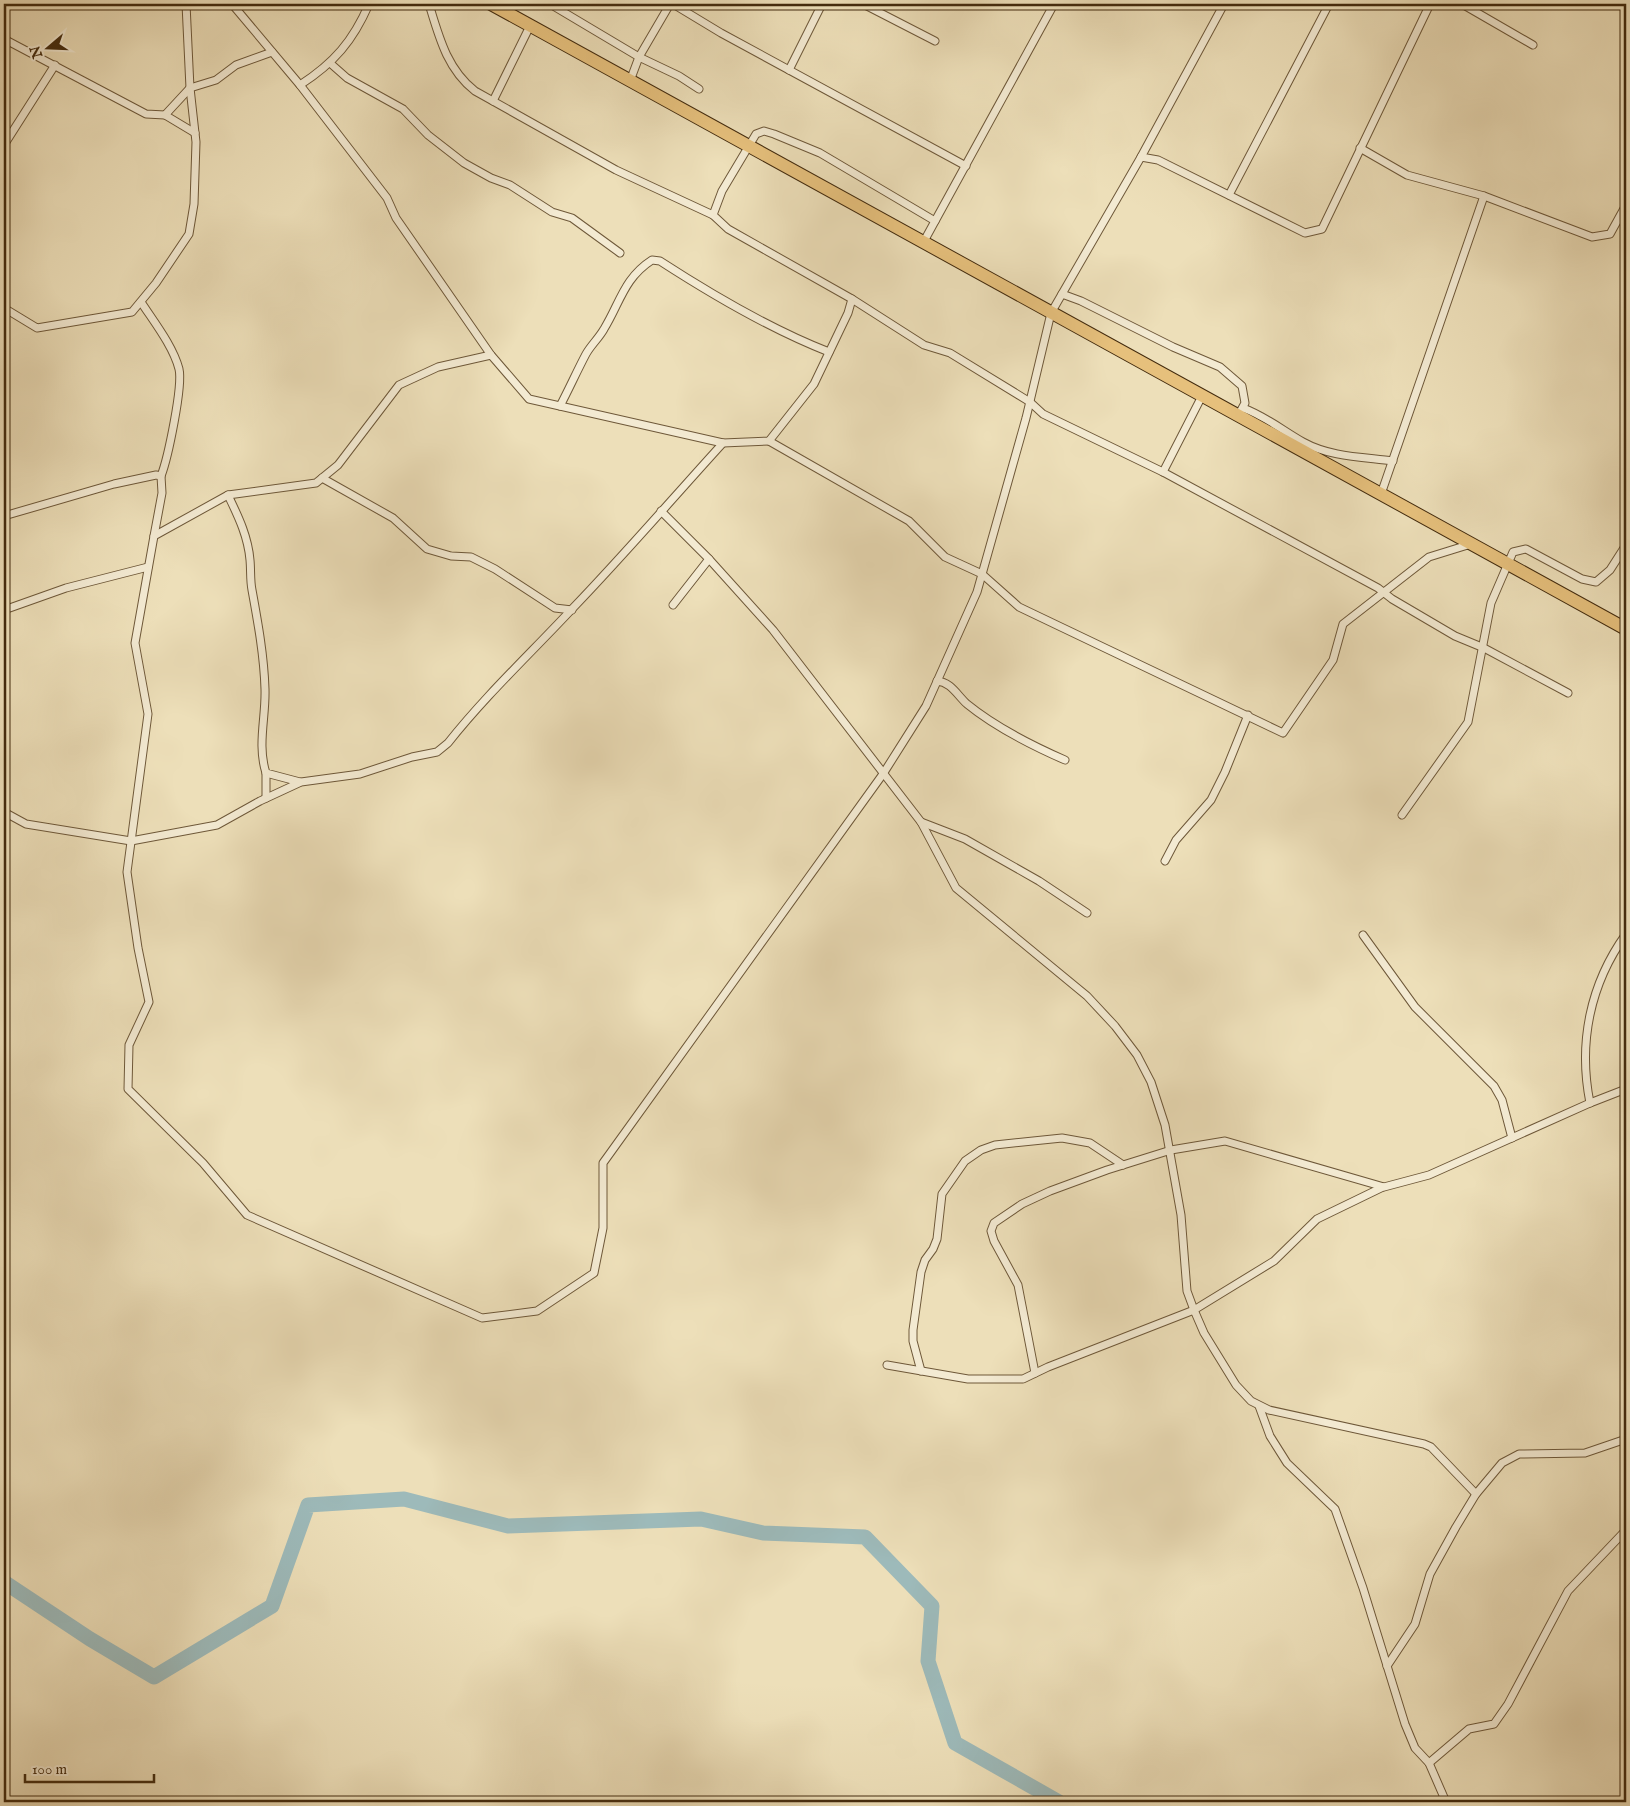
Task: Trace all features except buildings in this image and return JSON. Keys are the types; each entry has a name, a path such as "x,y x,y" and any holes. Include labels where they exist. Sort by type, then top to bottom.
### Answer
{"highway":[{"path":"491,4 509,9 530,26 1202,396 1240,412 1381,494 1626,628"}],"street":[{"path":"4,308 37,328 132,312 156,283 189,234 194,204 195,133 184,4"},
{"path":"232,4 300,85 387,198 396,218 490,354 529,399 723,443 769,441 794,458 909,520 945,557 982,574 1019,607 1284,733 1333,660 1343,624 1429,557 1471,544"},
{"path":"300,85 330,64 359,28 369,4"},
{"path":"429,4 441,43 460,80 474,91 616,170 713,215 728,229 852,299 924,344 950,353 1030,402 1043,414 1163,472 1384,593 1455,636 1484,648 1568,693"},
{"path":"550,4 639,57 679,76 699,89"},
{"path":"630,81 639,57 672,4 966,166"},
{"path":"789,70 822,4"},
{"path":"863,4 935,41"},
{"path":"923,243 1054,4"},
{"path":"141,302 174,357 180,374 168,457 161,476 162,494 135,643 148,714 127,872 138,948 149,1002 129,1045 128,1089 203,1163 247,1215 482,1318 537,1312 594,1273 603,1228 603,1163 884,774 926,706 977,592 1030,402 1051,313 1141,157 1224,4"},
{"path":"1229,195 1329,4"},
{"path":"1141,157 1158,160 1305,233 1322,229 1430,4"},
{"path":"1462,4 1533,45"},
{"path":"493,101 530,26"},
{"path":"4,38 146,114 165,115 195,133"},
{"path":"165,115 190,88 216,80 236,66 272,52"},
{"path":"330,64 347,78 403,109 428,135 464,163 491,178 510,185 552,212 572,218 620,253"},
{"path":"4,145 56,65"},
{"path":"713,215 722,191 750,147 756,134 764,131 820,153 935,221"},
{"path":"1360,148 1408,175 1484,196 1592,236 1610,234 1626,204"},
{"path":"1381,494 1484,196"},
{"path":"560,406 587,353 604,330 624,287 635,274 652,260 660,261 730,305 788,335 830,352"},
{"path":"1062,294 1082,301 1173,347 1220,367 1242,386 1245,403 1240,412 1260,414 1304,442 1336,454 1393,461"},
{"path":"769,441 814,384 848,313 852,299"},
{"path":"154,536 228,495 316,483 338,465 399,385 438,368 490,354"},
{"path":"1163,472 1202,396"},
{"path":"4,812 26,824 131,840 217,825 266,798 301,782 360,774 412,757 437,752 508,673 572,610 723,443"},
{"path":"4,516 114,484 156,475 161,476"},
{"path":"322,478 393,518 414,540 427,549 451,556 471,557 495,569 555,608 572,610"},
{"path":"228,495 243,526 250,559 250,580 264,667 265,706 262,735 266,772 266,798"},
{"path":"661,511 773,630 921,822 956,888 1087,996 1115,1026 1137,1055 1151,1082 1171,1150 1181,1215 1187,1291 1204,1333 1236,1385 1251,1401 1259,1406 1289,1415 1431,1447 1476,1494"},
{"path":"1402,815 1468,722 1484,648 1491,603 1513,552 1526,549 1582,579 1596,582 1610,570 1626,546"},
{"path":"673,605 708,559"},
{"path":"4,610 66,588 148,567"},
{"path":"937,681 949,685 968,704 1028,743 1066,760"},
{"path":"1165,861 1176,840 1211,800 1225,772 1248,715"},
{"path":"266,772 301,782"},
{"path":"921,822 965,839 1039,881 1087,912"},
{"path":"1590,1103 1585,1078 1588,1017 1597,986 1626,934"},
{"path":"1363,935 1415,1007 1494,1086 1502,1100 1512,1138"},
{"path":"887,1365 968,1379 1023,1379 1194,1310 1274,1261 1317,1219 1384,1187 1428,1175 1590,1103 1626,1089"},
{"path":"921,1371 913,1341 913,1330 922,1272 925,1260 937,1239 942,1194 965,1161 981,1150 995,1145 1062,1138 1090,1143 1124,1165"},
{"path":"1035,1373 1018,1285 994,1241 991,1230 994,1223 1022,1204 1050,1191 1171,1150 1225,1141 1384,1187"},
{"path":"1259,1406 1270,1436 1287,1463 1335,1508 1415,1748 1429,1763 1446,1802"},
{"path":"1387,1666 1415,1624 1430,1574 1476,1494 1502,1463 1519,1454 1585,1453 1626,1439"},
{"path":"1429,1763 1469,1729 1494,1724 1508,1704 1568,1590 1626,1530"}],"waterway":[{"path":"4,1582 90,1639 154,1677 272,1606 308,1505 404,1499 508,1526 701,1519 763,1533 865,1537 932,1606 928,1661 955,1743 1059,1802"}]}
